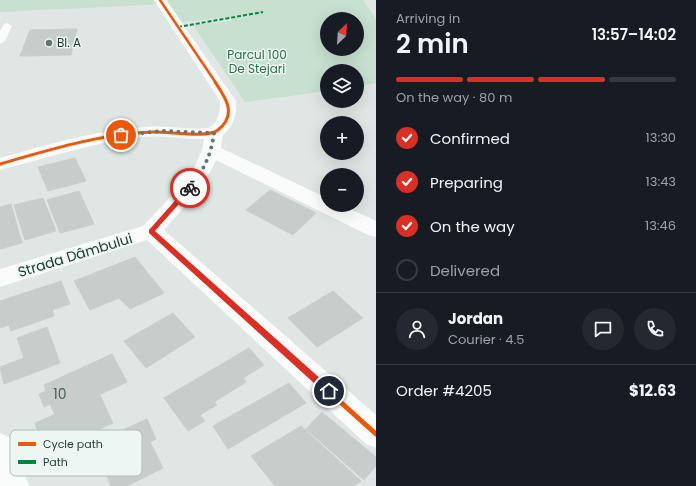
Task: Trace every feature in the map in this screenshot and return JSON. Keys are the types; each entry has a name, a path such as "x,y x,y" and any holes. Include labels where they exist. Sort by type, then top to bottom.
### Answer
{"street":[{"name":"Strada Dâmbului","path":"0,278 151,231 186,193 202,171 212,141 229,114 228,101 160,0"},
{"path":"0,164 39,152 121,135 162,131 212,141 376,230"},
{"path":"151,231 376,434"},
{"path":"0,448 13,486"}],"lane":[{"path":"0,41 7,26"}],"green space":[{"path":"0,0 162,0 165,4 0,12"},
{"name":"Parcul 100 De Stejari","path":"167,0 363,0 376,19 376,83 364,85 364,64 320,64 320,92 245,102 193,25 232,21 230,17 182,22"}],"building":[{"name":"Bl. A","path":"77,29 71,55 20,56 30,30"},
{"path":"75,158 86,181 48,191 38,167"},
{"path":"270,190 316,213 293,235 246,210"},
{"path":"79,191 94,224 60,233 47,200"},
{"path":"43,198 56,231 25,240 14,205"},
{"path":"11,204 22,243 0,249 0,207"},
{"path":"135,257 164,293 130,309 119,298 90,310 74,281"},
{"path":"61,281 70,304 52,310 54,316 11,331 9,325 0,328 0,301"},
{"path":"333,291 363,318 317,347 288,318"},
{"path":"173,313 195,337 146,368 124,341"},
{"path":"47,327 60,363 4,384 0,367 24,358 17,338"},
{"path":"249,348 264,365 243,378 246,382 214,402 217,405 200,415 205,421 188,431 164,398"},
{"path":"112,354 127,382 55,415 50,404 44,407 39,394 46,391 44,385"},
{"path":"289,383 306,403 228,449 213,426"},
{"path":"100,395 113,423 97,430 37,430 35,423"},
{"path":"322,412 376,457 376,466 364,480 306,429"},
{"path":"147,419 156,439 150,442 163,468 127,486 111,486 107,476 142,476 142,430 123,430"},
{"path":"301,426 361,481 354,486 275,486 251,456"}],"marked path":[{"path":"178,27 263,12"}],"cycle path":[{"path":"0,164 60,147 124,134 164,131 211,133 215,132 225,123 228,110 228,101 160,0"},
{"path":"151,231 376,434"}],"way so far":[{"path":"121,135 162,131 214,133 211,150 202,171 190,188"}],"place":[{"name":"Bl. A","path":"49,43"}],"route":[{"path":"190,188 151,231 329,391"}]}
